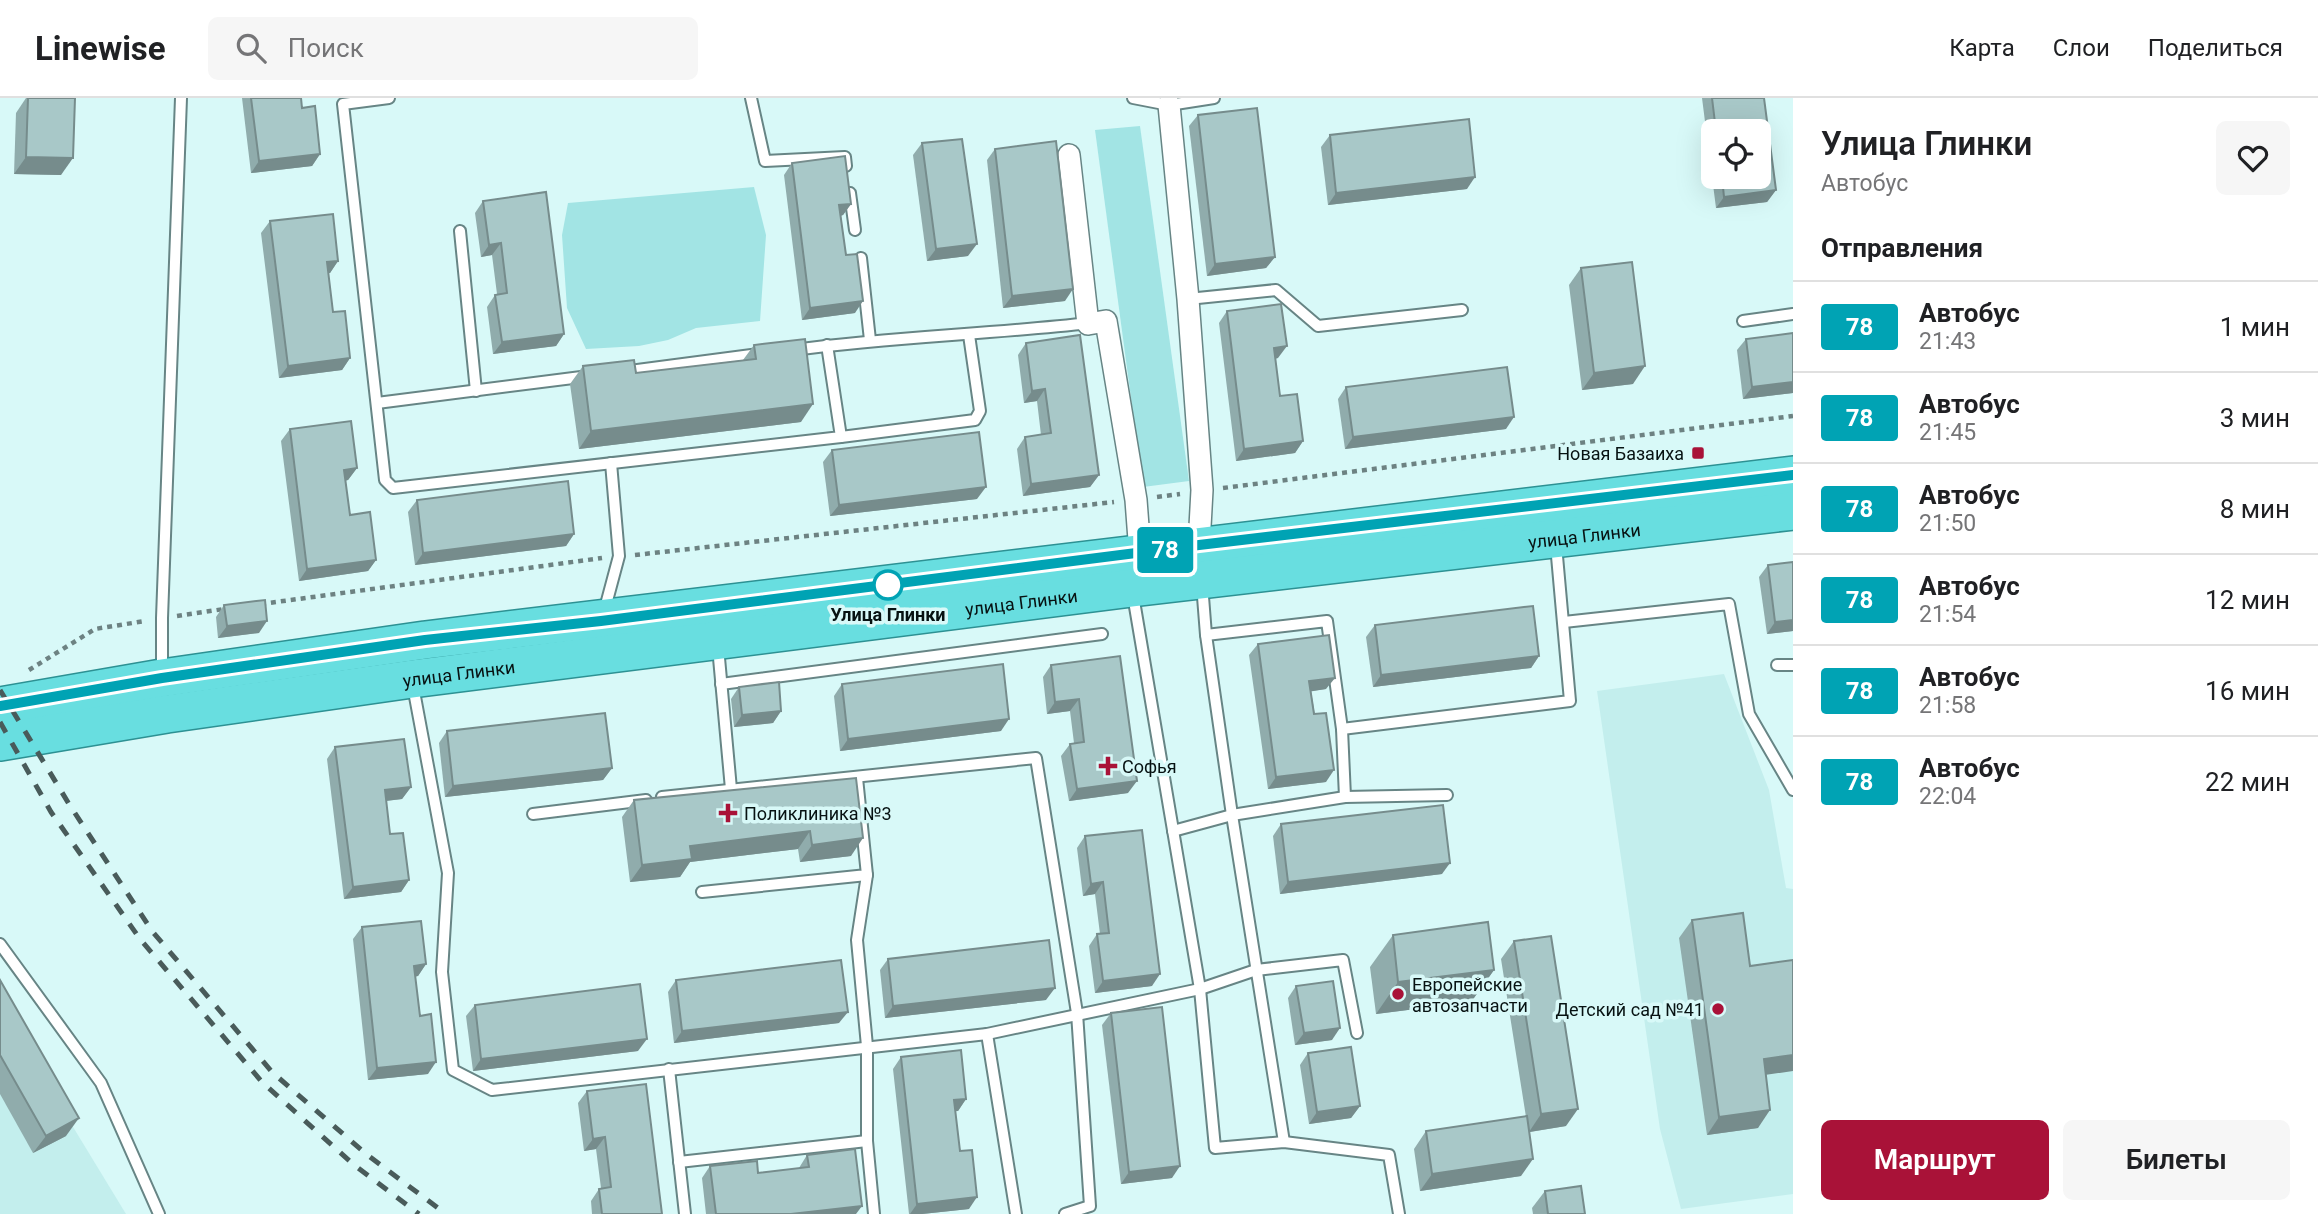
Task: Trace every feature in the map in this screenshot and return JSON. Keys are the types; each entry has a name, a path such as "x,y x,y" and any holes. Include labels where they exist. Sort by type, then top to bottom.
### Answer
{"highway":[{"path":"1788,476 1789,512"},
{"name":"улица Глинки","path":"0,706 162,678 425,640 601,621 715,624 1132,588 1200,563 1788,476"},
{"name":"улица Глинки","path":"0,742 167,714 412,680 715,624 1140,553 1200,563 1555,538 1789,512"},
{"path":"162,678 167,714"}],"street":[{"path":"1169,104 1188,299 1202,490 1200,563"},
{"path":"1069,155 1097,322 1136,500 1140,553"}],"lane":[{"path":"162,678 181,98"},
{"path":"389,98 343,104 384,480 393,488 975,419 980,411 970,335"},
{"path":"751,98 765,161 845,157 855,230"},
{"path":"1133,98 1169,104 1214,98"},
{"path":"460,231 476,391"},
{"path":"861,258 870,340"},
{"path":"1188,299 1276,290 1318,326 1462,310"},
{"path":"1743,321 1793,314"},
{"path":"787,350 870,340 970,335 1097,322"},
{"path":"827,345 841,436"},
{"path":"611,373 773,352"},
{"path":"377,403 598,375"},
{"path":"601,621 619,556 611,463"},
{"path":"1342,729 1570,701 1555,538"},
{"path":"1200,563 1206,635 1232,815 1284,1142"},
{"path":"1132,588 1200,989 1215,1148 1284,1142 1389,1155 1399,1214"},
{"path":"1564,622 1729,604 1749,714 1793,790"},
{"path":"1206,635 1327,621 1342,729 1345,797"},
{"path":"715,624 731,789"},
{"path":"721,684 1102,634"},
{"path":"1777,665 1793,665"},
{"path":"412,680 448,873 442,972 453,1070 492,1090 987,1034 1200,989 1256,971 1343,960 1357,1032"},
{"path":"533,814 731,789 1036,758 1077,1013 1090,1206 1065,1214"},
{"path":"857,778 867,875 858,940 867,1046 867,1141 874,1214"},
{"path":"1172,831 1232,815 1345,797 1447,795"},
{"path":"702,892 867,875"},
{"path":"0,944 101,1083 159,1214"},
{"path":"987,1034 1016,1214"},
{"path":"668,1069 685,1214"},
{"path":"679,1162 867,1141"}],"path":[{"path":"259,605 619,556 1136,500 1793,416"},
{"path":"21,674 95,629 231,608"}],"shaded area":[{"path":"1140,126 1189,481 1143,487 1095,130"},
{"path":"754,187 766,235 760,321 696,328 668,340 639,346 586,349 567,308 562,235 568,203"},
{"name":"Детский сад №41","path":"1724,674 1769,790 1786,888 1793,889 1793,1194 1681,1209 1660,1129 1597,691"},
{"path":"0,1007 126,1214 0,1214"}],"building":[{"path":"28,98 75,98 73,158 26,157"},
{"path":"251,98 301,98 302,108 315,106 320,154 259,161"},
{"path":"1712,98 1764,98 1767,119 1715,119"},
{"path":"1257,108 1275,257 1215,264 1198,115"},
{"path":"1469,119 1475,177 1336,193 1330,135"},
{"path":"962,139 977,244 936,249 922,143"},
{"path":"1056,141 1073,289 1012,296 995,149"},
{"path":"1771,152 1776,190 1724,197 1723,189 1771,189"},
{"path":"845,156 851,204 839,205 846,255 857,254 863,301 810,308 792,163"},
{"path":"546,192 564,334 502,342 495,295 507,293 501,243 489,245 483,201"},
{"path":"333,214 338,261 327,262 333,312 345,311 350,358 288,366 270,221"},
{"path":"1632,262 1645,366 1594,373 1581,268"},
{"path":"1281,304 1287,346 1274,348 1280,396 1297,394 1303,441 1244,449 1227,311"},
{"path":"1793,333 1793,382 1752,387 1746,339"},
{"path":"1080,335 1099,475 1031,484 1025,437 1051,433 1045,389 1032,391 1026,343"},
{"path":"805,339 813,404 591,431 583,366 634,360 636,373 756,359 754,345"},
{"path":"1507,367 1514,417 1353,437 1346,387"},
{"path":"351,421 357,468 344,470 350,515 370,512 376,560 307,569 290,429"},
{"path":"979,432 986,487 839,505 832,450"},
{"path":"568,481 574,534 423,553 417,500"},
{"path":"1793,562 1793,620 1775,622 1768,565"},
{"path":"265,600 267,621 227,626 224,605"},
{"path":"1533,606 1539,656 1381,675 1375,625"},
{"path":"1329,635 1335,678 1309,681 1314,714 1326,713 1334,770 1276,777 1258,644"},
{"path":"1120,656 1137,781 1077,789 1070,744 1084,742 1079,699 1055,702 1051,665"},
{"path":"1003,664 1009,719 848,739 842,684"},
{"path":"779,682 781,711 742,715 739,687"},
{"path":"605,713 612,768 453,786 447,731"},
{"path":"404,739 411,787 385,790 390,834 403,833 409,880 353,887 335,747"},
{"path":"856,778 863,838 812,845 810,831 690,846 692,859 642,865 634,800"},
{"path":"1443,805 1450,863 1288,882 1281,824"},
{"path":"1142,830 1160,974 1103,981 1097,934 1109,933 1103,882 1091,884 1085,836"},
{"path":"1743,913 1750,966 1793,960 1793,1055 1764,1059 1770,1110 1719,1117 1692,920"},
{"path":"421,921 426,964 414,966 420,1016 431,1014 436,1062 377,1068 362,927"},
{"path":"1488,922 1494,970 1398,982 1393,935"},
{"path":"1551,936 1578,1109 1541,1114 1514,941"},
{"path":"1049,940 1055,988 893,1006 888,959"},
{"path":"841,960 848,1012 682,1031 676,980"},
{"path":"0,980 79,1118 46,1136 0,1055"},
{"path":"1333,981 1340,1028 1304,1033 1296,986"},
{"path":"640,984 647,1039 481,1059 475,1005"},
{"path":"1162,1007 1180,1166 1129,1172 1111,1013"},
{"path":"1351,1047 1360,1106 1317,1112 1308,1053"},
{"path":"961,1050 966,1099 954,1100 960,1151 972,1150 977,1197 917,1204 901,1057"},
{"path":"646,1084 662,1214 602,1214 599,1189 611,1187 605,1137 593,1139 587,1091"},
{"path":"1527,1116 1533,1159 1432,1174 1426,1131"},
{"path":"855,1149 862,1206 791,1214 716,1214 710,1166 757,1161 758,1173 809,1167 807,1155"},
{"path":"1581,1186 1585,1214 1548,1214 1545,1191"}],"railway":[{"path":"0,690 69,804 152,931 272,1072 366,1154 446,1214"},
{"path":"0,722 51,812 140,939 262,1082 354,1165 419,1214"}],"bus line":[{"name":"78","path":"0,706 162,678 425,640 601,621 1199,545 1793,475"}],"place":[{"name":"Новая Базаиха","path":"1698,453"},
{"name":"Улица Глинки","path":"888,585"},
{"name":"Софья","path":"1108,766"},
{"name":"Поликлиника №3","path":"728,813"},
{"name":"Европейские автозапчасти","path":"1398,994"},
{"name":"Детский сад №41","path":"1718,1009"}]}
